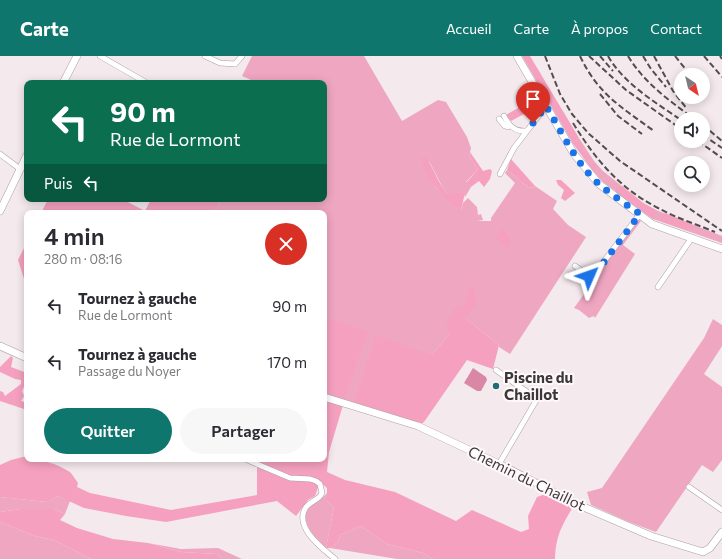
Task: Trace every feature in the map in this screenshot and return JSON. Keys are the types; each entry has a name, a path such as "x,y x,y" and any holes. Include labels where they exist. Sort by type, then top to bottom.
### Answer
{"street":[{"path":"64,80 76,56"},
{"path":"100,56 142,80"},
{"path":"205,56 220,63 235,64 242,56"},
{"path":"518,56 574,154 599,184 652,224 722,249"},
{"path":"500,174 514,148 546,106"},
{"path":"501,118 513,129 518,131 526,131"},
{"path":"0,154 20,169"},
{"path":"0,211 24,161"},
{"path":"575,266 589,276 595,274 640,214"},
{"path":"658,287 691,239"},
{"path":"0,346 24,357"},
{"path":"496,370 537,399 499,464"},
{"name":"Chemin du Chaillot","path":"327,398 418,426 499,464 579,505 651,536 703,552 710,548 722,532"},
{"path":"252,462 290,478 310,479 320,484 322,493 321,496 306,508 303,513 304,525 312,538 336,559"},
{"path":"689,486 722,510"}],"shaded area":[{"path":"252,56 364,56 402,121 438,100 446,102 467,137 471,148 469,156 478,169 466,182 471,187 465,197 464,193 447,193 429,161 435,187 461,210 463,203 468,198 477,207 478,215 481,214 483,220 477,221 491,221 491,218 515,183 505,173 507,170 528,187 533,188 535,186 557,201 553,209 568,225 586,237 510,354 499,347 499,345 465,318 463,307 449,334 432,355 353,406 343,403 327,317 327,210 215,210 220,202 327,202 327,80 251,80 242,76"},
{"path":"522,56 530,56 579,138 573,142 582,144 581,151 589,156 587,161 590,164 594,163 596,167 594,171 572,142"},
{"path":"537,97 539,101 537,107 511,121 506,115"},
{"path":"579,138 594,161 603,171 643,203 656,210 722,236 722,243 653,219 602,181 572,142"},
{"path":"470,152 483,171 490,169 492,171 490,179 484,187 479,181 471,187 466,183 478,169 469,156"},
{"path":"425,157 447,193 465,193 461,210 448,200 431,181 423,166 421,158"},
{"path":"511,159 535,186 533,188 528,187 507,170"},
{"path":"556,180 561,180 575,193 565,201 561,198 564,190 558,185"},
{"path":"622,186 643,203 656,210 653,219 616,192 616,187"},
{"path":"46,202 128,202 143,210 42,210"},
{"path":"150,202 220,202 215,210 146,210"},
{"path":"665,213 692,224 693,227 687,230 660,221"},
{"path":"638,219 641,221 623,245 635,254 595,318 594,316 589,318 574,308"},
{"path":"502,229 510,238 510,243 507,249 495,238"},
{"path":"24,248 24,279 18,260"},
{"path":"470,285 475,291 477,303 465,318 499,345 493,369 467,360 424,422 418,426 353,406 376,335 432,355 449,334 447,322 456,306 464,307"},
{"path":"327,317 368,332 343,403 327,398"},
{"path":"713,319 722,325 722,346 704,374 722,387 722,460 713,472 702,465 656,532 591,505 587,492 602,488 704,338"},
{"path":"11,356 13,358 11,367 24,372 24,387 22,391 24,396 21,401 24,402 24,409 0,401 0,391 3,392 5,396 21,384 21,380 15,379 0,372 0,367"},
{"path":"473,368 486,377 487,380 481,391 477,391 464,383"},
{"path":"327,400 343,405 329,452 327,472 345,480 395,492 456,521 472,510 521,532 529,529 528,516 537,497 549,493 574,505 560,530 555,559 433,559 423,553 387,544 361,526 340,535 338,542 330,548 326,548 334,507 327,501 327,488 320,482 315,496 308,500 296,516 277,501 166,522 84,508 58,496 47,502 0,497 0,465 24,457 24,462 49,462 70,472 78,483 77,487 90,493 171,510 257,495 257,467 249,462 327,462"},
{"path":"327,493 327,501 334,507 326,548 309,528 306,522 306,516 307,510"},
{"path":"58,496 70,501 65,514 54,509 20,509 0,512 0,497 47,502"},
{"path":"20,509 54,509 65,514 60,520 77,528 113,539 148,543 181,552 217,554 222,559 91,559 54,540 35,536 0,522 0,512"},
{"path":"0,522 35,536 54,540 91,559 0,559"},
{"path":"361,526 387,544 423,553 433,559 397,559 330,548 338,542 340,535"},
{"path":"148,543 181,549 218,548 242,559 222,559 217,554 181,552"}],"railway":[{"path":"545,56 560,94 572,114 588,133 620,161 722,231"},
{"path":"580,56 587,69 611,99 654,131"},
{"path":"589,56 626,90 674,124"},
{"path":"600,56 613,71"},
{"path":"608,56 622,75 631,84 674,115"},
{"path":"628,56 650,83 685,112"},
{"path":"643,56 651,69 666,87"},
{"path":"654,56 673,91 687,109"},
{"path":"675,56 685,68"},
{"path":"704,56 722,77"},
{"path":"600,94 618,116 642,134"},
{"path":"573,123 590,149 609,172 631,191 665,212 715,232"},
{"path":"710,131 722,141"},
{"path":"710,140 722,148"},
{"path":"708,148 722,158"}],"place":[{"name":"Piscine du Chaillot","path":"496,386"}],"route":[{"path":"533,123 546,106 574,154 586,170 599,184 640,214 595,274 589,276"}]}
